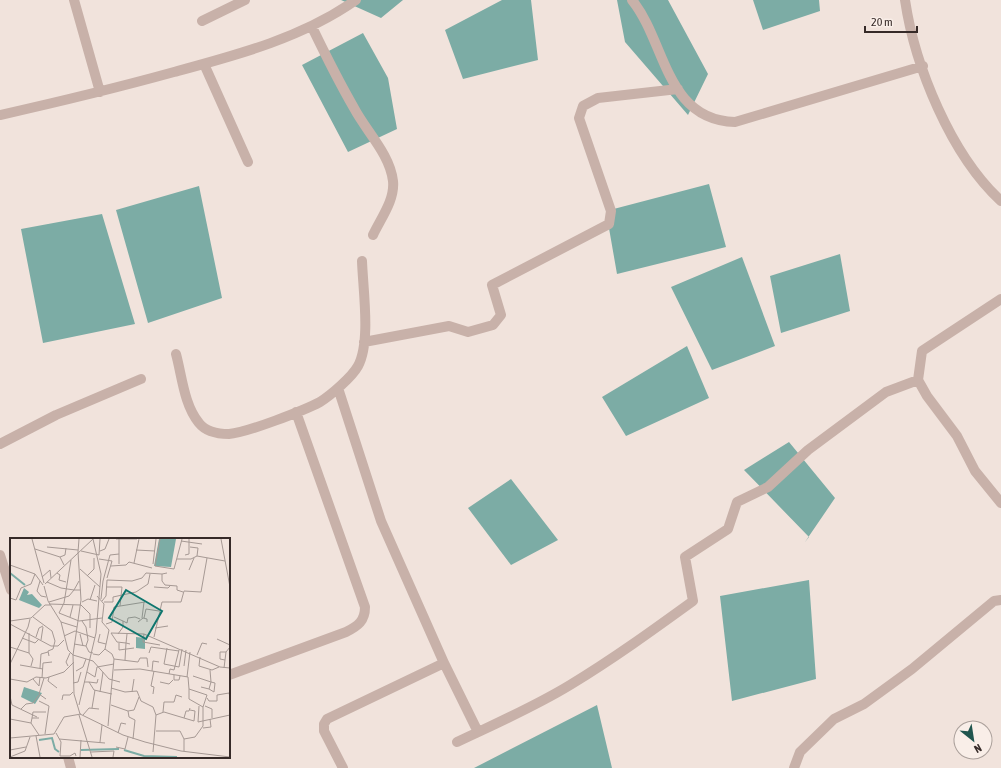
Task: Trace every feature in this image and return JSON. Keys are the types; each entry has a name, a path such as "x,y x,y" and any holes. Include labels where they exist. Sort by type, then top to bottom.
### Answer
{"street":[{"path":"74,0 100,92"},
{"path":"202,20 245,0"},
{"path":"0,115 100,92 204,64 284,38 312,27 356,0"},
{"path":"632,0 640,10 683,98 697,111 714,119 735,122 923,66"},
{"path":"905,0 923,66 934,99 950,133 973,170 986,187 1001,201"},
{"path":"312,27 354,110 390,168 393,181 392,196 373,235"},
{"path":"204,64 248,162"},
{"path":"364,342 449,326 468,332 493,325 501,315 492,285 609,224 611,211 579,118 583,106 598,98 678,90"},
{"path":"176,354 188,405 199,424 213,433 230,434 256,427 320,402 338,388 357,367 364,348 362,261"},
{"path":"1001,299 922,351 918,380 927,396 957,436 975,471 1001,503"},
{"path":"0,444 56,415 141,379"},
{"path":"457,742 570,685 642,639 693,601 685,557 728,529 737,502 768,487 808,450 886,392 918,380"},
{"path":"338,388 381,521 444,663 478,732"},
{"path":"230,675 346,632 361,622 365,616 365,607 296,412"},
{"path":"0,556 10,587"},
{"path":"794,768 800,752 834,719 864,704 912,669 994,601 1001,600"},
{"path":"343,768 324,731 324,724 327,719 444,663"},
{"path":"68,758 71,768"}],"water":[{"path":"341,0 403,0 381,18"},
{"path":"502,0 531,0 538,60 463,79 445,30"},
{"path":"617,0 668,0 708,74 688,115 625,42"},
{"path":"753,0 819,0 820,11 763,30"},
{"path":"363,33 388,78 397,129 348,152 302,65"},
{"path":"709,184 726,247 617,274 606,211"},
{"path":"199,186 222,298 148,323 116,210"},
{"path":"102,214 135,324 43,343 21,229"},
{"path":"840,254 850,311 781,333 770,276"},
{"path":"742,257 775,346 712,370 671,287"},
{"path":"687,346 709,398 626,436 602,397"},
{"path":"789,442 835,498 809,537 744,470"},
{"path":"511,479 558,540 511,565 468,508"},
{"path":"809,580 816,679 732,701 720,596"},
{"path":"597,705 612,768 474,768"}]}
